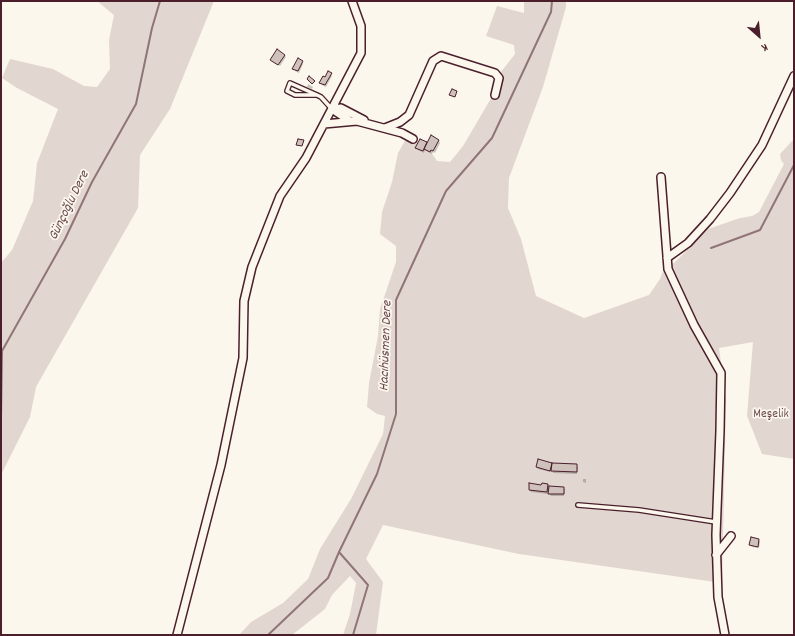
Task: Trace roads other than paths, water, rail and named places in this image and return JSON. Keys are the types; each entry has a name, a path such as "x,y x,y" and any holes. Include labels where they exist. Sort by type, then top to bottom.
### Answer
{"street":[{"path":"177,635 221,465 244,358 244,301 252,267 280,196 306,158 361,53 361,26 352,1"},
{"path":"385,128 400,122 409,115 433,61 441,56 495,73 499,78 496,95"},
{"path":"667,258 688,243 710,219 730,193 762,145 794,76"},
{"path":"332,109 341,108 371,124"},
{"path":"332,109 350,121"},
{"path":"324,124 357,121 402,133 413,139"},
{"path":"661,177 668,269 694,325 721,373 716,555 718,597 725,635"},
{"path":"716,555 731,536"}],"lane":[{"path":"317,95 295,95 287,90 290,83 317,95 321,97 332,109"},
{"path":"578,505 639,510 716,522"}],"waterway":[{"name":"Günçoğlu Dere","path":"1,418 2,351 65,239 92,182 136,104 152,28 160,1"},
{"name":"Hacıhüsmen Dere","path":"353,635 368,585 339,552 377,474 396,414 396,300 446,191 492,138 551,12 552,1"},
{"path":"711,248 760,230 794,165"},
{"path":"268,635 328,578 339,552"}],"park label":[{"name":"Meşelik","path":"771,415"}]}
